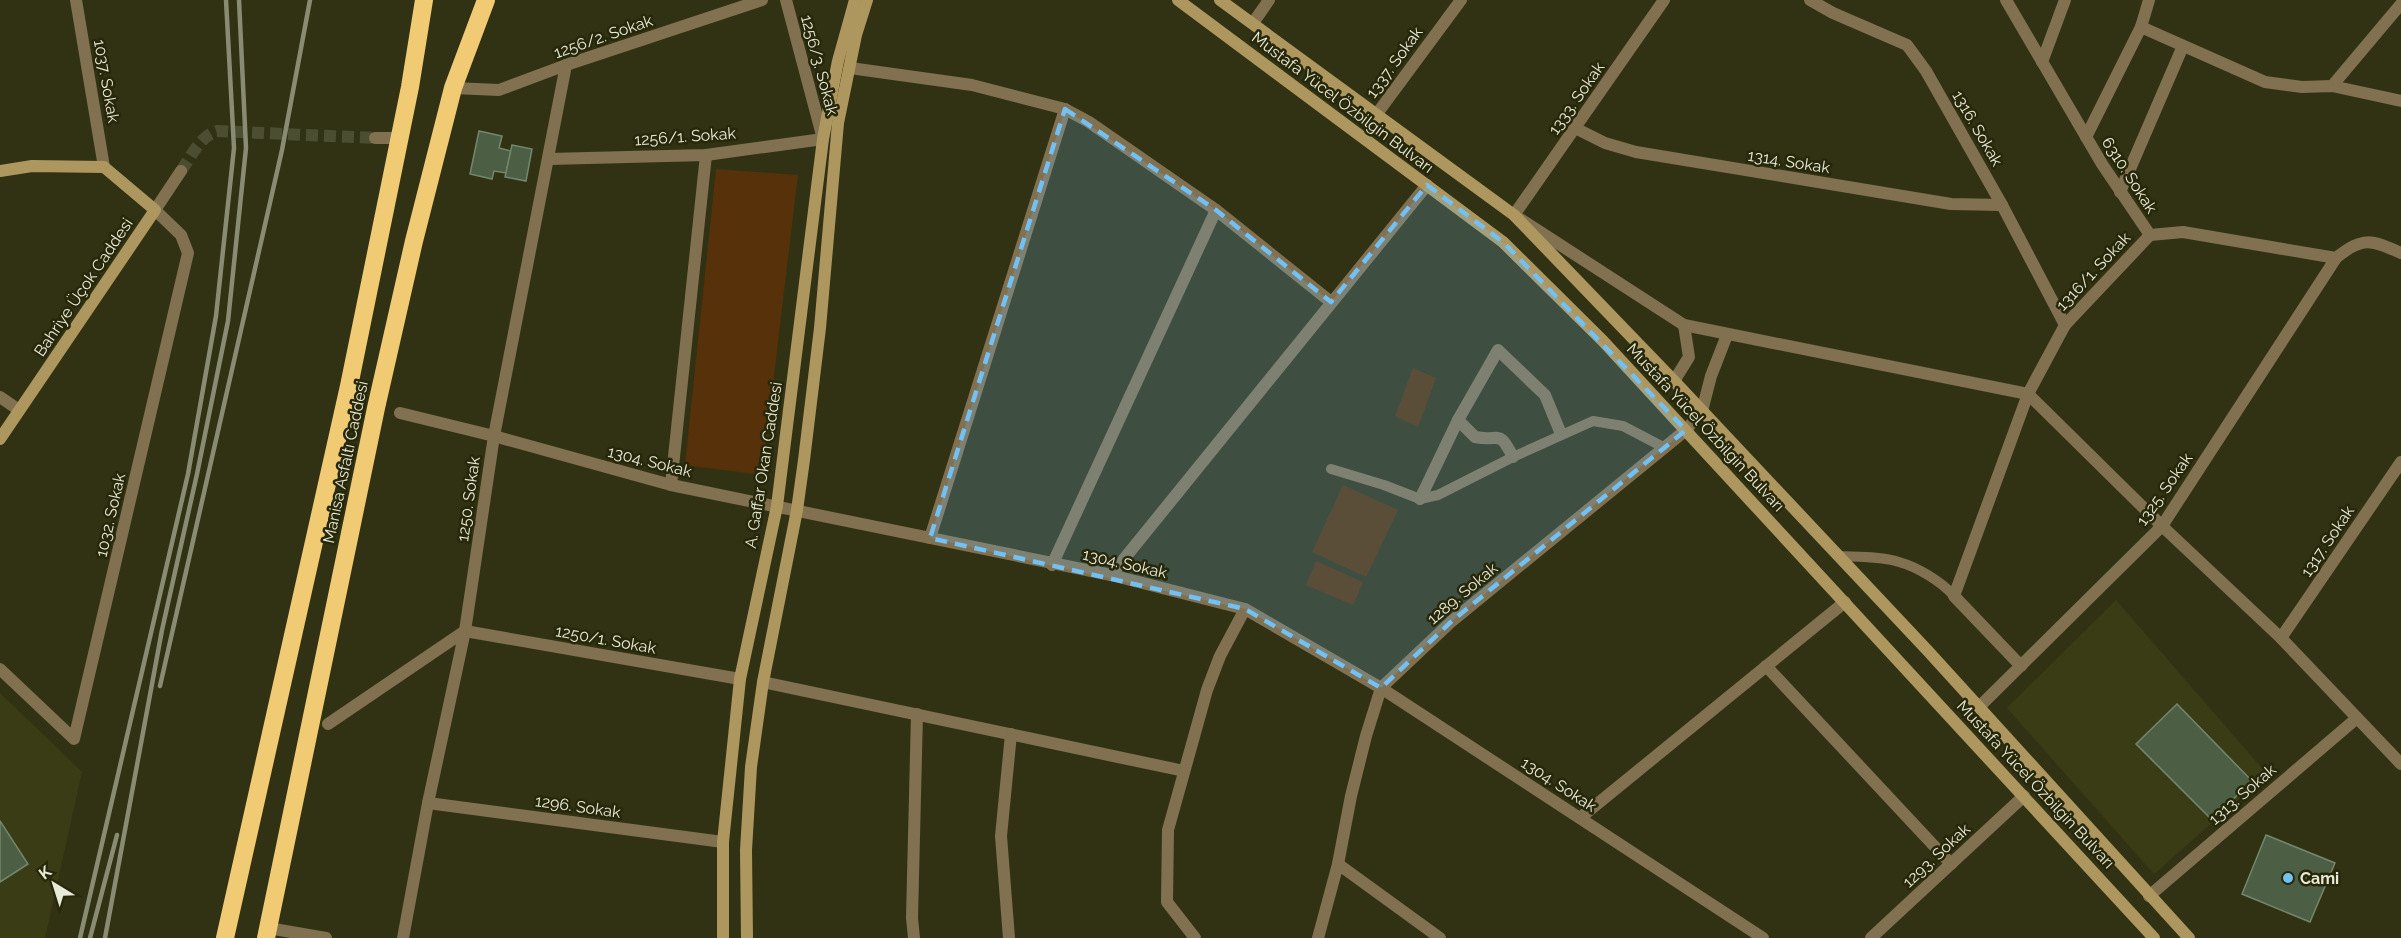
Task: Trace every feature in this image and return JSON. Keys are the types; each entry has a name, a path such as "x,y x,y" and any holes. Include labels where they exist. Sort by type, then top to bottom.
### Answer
{"highway":[{"name":"Manisa Asfaltı Caddesi","path":"225,938 349,386 400,138 424,0"},
{"name":"Manisa Asfaltı Caddesi","path":"267,933 376,408 453,88 486,0"}],"street":[{"name":"1037. Sokak","path":"76,0 104,167"},
{"name":"1256/2. Sokak","path":"453,88 499,90 566,65 762,0"},
{"name":"1256/3. Sokak","path":"786,0 823,139"},
{"name":"A. Gaffar Okan Caddesi","path":"723,938 723,842 740,679 777,506 823,139 838,61 855,0"},
{"path":"747,938 746,850 751,766 763,682 797,510 820,328 838,123 856,35 867,0"},
{"name":"Mustafa Yücel Özbilgin Bulvarı","path":"1178,0 1503,242 1603,341 2154,938"},
{"name":"Mustafa Yücel Özbilgin Bulvarı","path":"1220,0 1514,215 1674,381 1979,707 2189,938"},
{"path":"1253,24 1269,0"},
{"name":"1337. Sokak","path":"1376,115 1461,0"},
{"name":"1333. Sokak","path":"1514,215 1664,0"},
{"name":"1316. Sokak","path":"1810,0 1833,13 1907,45 1926,71 2002,205 2065,325"},
{"name":"6310. Sokak","path":"2006,0 2086,137 2150,235 2183,232 2336,258"},
{"path":"2042,62 2065,0"},
{"path":"2086,137 2141,27 2149,0"},
{"path":"2332,86 2401,4"},
{"path":"2141,27 2265,82 2302,87 2332,86 2401,101"},
{"path":"2120,192 2183,46"},
{"name":"1250. Sokak","path":"403,938 428,803 465,631 494,436 566,65"},
{"path":"850,68 972,84 1065,109 1089,122 1216,210 1331,302"},
{"path":"930,538 1065,109"},
{"name":"1314. Sokak","path":"1575,128 1605,143 1636,152 1951,204 2002,205"},
{"path":"375,138 400,138"},
{"name":"1256/1. Sokak","path":"549,159 706,155 823,139"},
{"path":"671,485 706,155"},
{"path":"0,171 32,166 104,167"},
{"name":"Bahriye Üçok Caddesi","path":"0,439 155,210 104,167"},
{"path":"155,210 181,171"},
{"path":"1111,575 1426,185"},
{"name":"1032. Sokak","path":"0,669 74,739 188,252 181,235 155,210"},
{"path":"1052,565 1216,210"},
{"path":"1514,215 1684,325 2028,394 2162,526 2281,638 2357,718 2399,758"},
{"name":"1316/1. Sokak","path":"2028,394 2065,325 2150,235"},
{"path":"2336,258 2351,246 2375,241 2401,253"},
{"name":"1325. Sokak","path":"1979,707 2162,526 2336,258"},
{"path":"1674,381 1689,357 1684,325"},
{"name":"1289. Sokak","path":"1381,688 1452,621 1686,430 1702,411 1711,376 1727,335"},
{"path":"1420,499 1458,420 1498,350 1545,395 1561,434"},
{"path":"2020,666 1954,596 2028,394"},
{"path":"0,398 19,410"},
{"name":"1304. Sokak","path":"400,413 494,436 671,485 1052,565 1111,575 1245,609 1381,688 1762,938"},
{"path":"1458,420 1475,437 1502,438 1513,457"},
{"name":"1317. Sokak","path":"2281,638 2401,462"},
{"path":"1580,818 1845,602"},
{"path":"1195,938 1167,902 1168,830 1220,656 1245,609"},
{"path":"328,724 465,631"},
{"name":"1250/1. Sokak","path":"465,631 740,679"},
{"path":"1766,666 1951,864"},
{"path":"763,682 1184,771"},
{"path":"1318,938 1338,864 1351,796 1381,688"},
{"path":"914,938 912,918 917,714"},
{"name":"1313. Sokak","path":"2150,896 2357,718"},
{"path":"1009,938 1001,836 1011,734"},
{"name":"1293. Sokak","path":"1871,938 2024,796"},
{"name":"1296. Sokak","path":"428,803 723,842"},
{"path":"1338,864 1440,938"},
{"path":"267,933 326,938"}],"lane":[{"path":"1331,469 1420,499 1438,495 1561,434 1593,421 1623,426 1665,448"},
{"path":"1838,556 1898,561 1933,578 1954,596"}],"highlighted area":[{"path":"1065,109 1216,210 1331,302 1427,185 1503,242 1686,430 1452,621 1381,688 1245,609 930,538"}],"shaded area":[{"path":"716,169 798,175 762,475 685,465"},
{"path":"1413,368 1436,378 1418,427 1395,416"},
{"path":"1343,485 1398,510 1366,577 1312,552"},
{"path":"1316,561 1363,582 1353,605 1306,585"},
{"path":"2116,600 2267,774 2154,874 2007,708"},
{"path":"0,693 82,772 45,938 0,938"}],"building":[{"path":"479,131 502,136 499,148 511,151 506,173 494,171 492,179 470,174"},
{"path":"512,145 532,149 526,181 505,177"},
{"path":"2177,704 2252,781 2212,820 2136,744"},
{"path":"0,821 28,864 0,882"},
{"name":"Cami","path":"2266,835 2335,863 2310,922 2242,894"}],"tunnel":[{"path":"181,171 201,142 217,131 375,138"}],"railway":[{"path":"80,938 188,474 216,316 234,148 226,0"},
{"path":"105,938 162,630 228,321 246,148 239,0"},
{"path":"160,686 282,150 310,0"},
{"path":"90,938 117,835"}],"place":[{"name":"Cami","path":"2288,878"}]}
